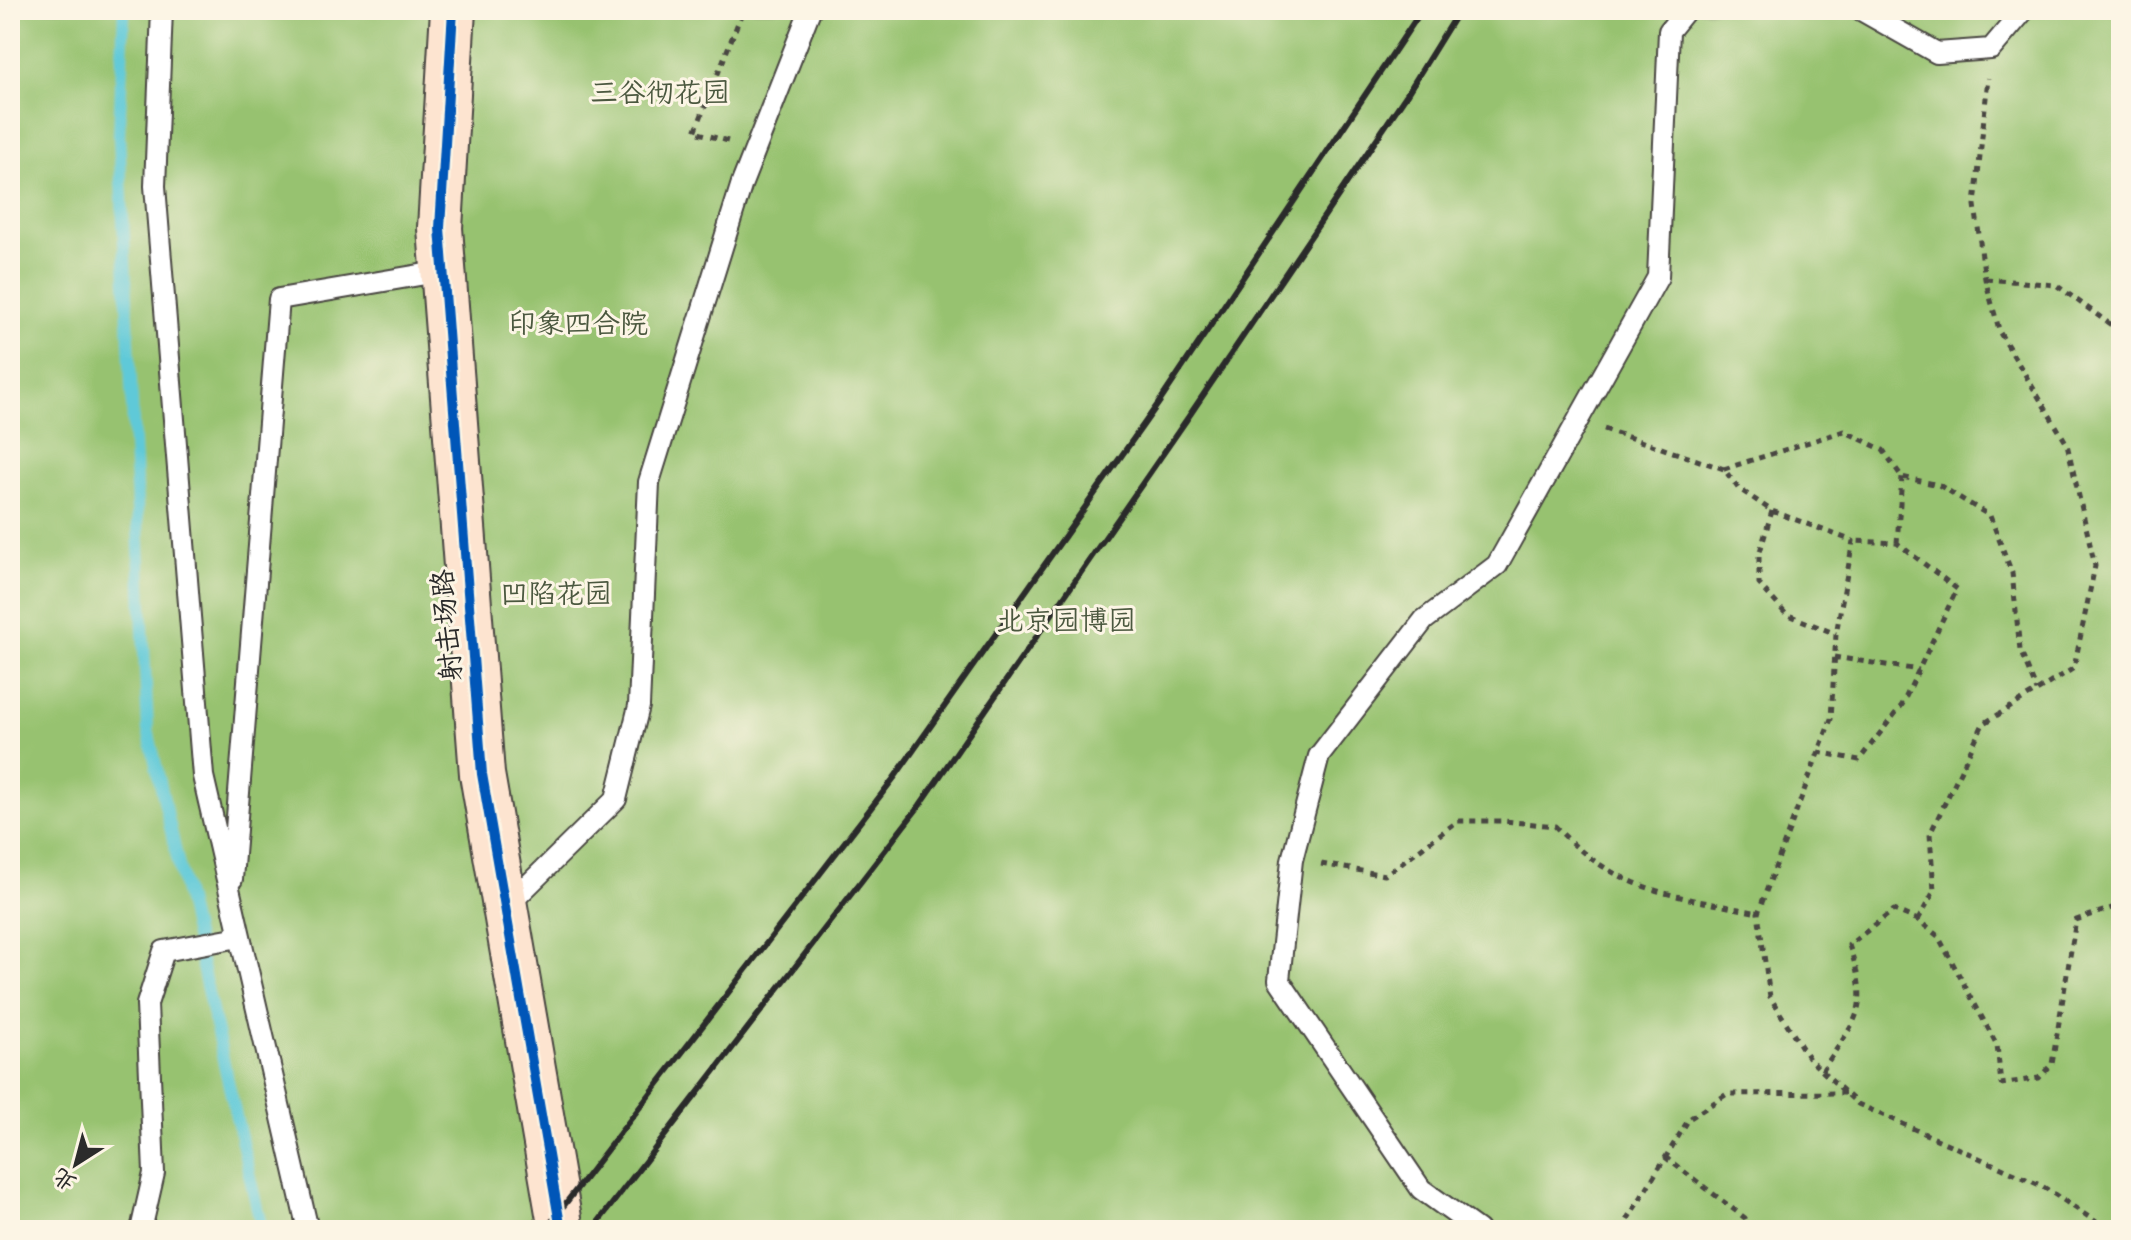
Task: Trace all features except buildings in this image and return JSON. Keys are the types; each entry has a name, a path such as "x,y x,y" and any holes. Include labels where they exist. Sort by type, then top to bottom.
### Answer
{"street":[{"name":"射击场路","path":"453,10 440,228 482,774 561,1230"}],"lane":[{"path":"162,10 155,186 203,776 308,1230"},
{"path":"507,906 616,799 639,706 649,482 756,149 810,10"},
{"path":"1478,1230 1421,1189 1279,980 1292,860 1319,756 1424,620 1497,565 1658,277 1669,31 1686,10"},
{"path":"1861,10 1937,53 1991,49 2024,10"},
{"path":"231,900 279,299 443,271"},
{"path":"141,1230 154,1173 147,1004 164,951 239,937"}],"path":[{"path":"743,10 695,132 756,149"},
{"path":"1918,920 1934,891 1930,834 1983,724 2074,668 2095,566 2067,444 2000,333 1985,279 1975,205 1991,49"},
{"path":"1985,279 2056,285 2121,332"},
{"path":"1578,420 1724,469 1738,488 1772,511 1853,541 1897,543 1957,589 1902,705 1859,760 1818,752"},
{"path":"1724,469 1844,431 1883,450 1902,477 1897,543"},
{"path":"1902,477 1939,485 1990,516 2012,573 2020,650 2037,691"},
{"path":"1772,511 1759,555 1759,584 1786,614 1836,634"},
{"path":"1853,541 1836,634 1831,719 1758,913 1770,997 1809,1059 1858,1104 2042,1186 2104,1230"},
{"path":"1834,657 1919,670"},
{"path":"1292,860 1385,875 1458,821 1555,826 1582,856 1639,887 1758,913"},
{"path":"1822,1071 1860,1011 1860,980 1849,945 1894,910 1918,920 1938,936 1997,1045 2001,1084 2039,1078 2052,1064 2076,920 2121,905"},
{"path":"1621,1230 1689,1119 1727,1094 1846,1093"},
{"path":"1665,1157 1745,1218 1750,1230"}],"green space":[{"name":"北京园博园","path":"10,10 2121,10 2121,1230 10,1230"}],"waterway":[{"path":"124,10 119,137 148,730 262,1230"}],"railway":[{"path":"545,1230 894,778 1158,404 1422,10"},
{"path":"592,1230 920,805 1187,419 1407,94 1459,10"}],"cycle path":[{"path":"453,10 440,228 482,774 561,1230"}],"park label":[{"name":"三谷彻花园","path":"660,92"},
{"name":"印象四合院","path":"578,323"},
{"name":"凹陷花园","path":"556,593"}]}
